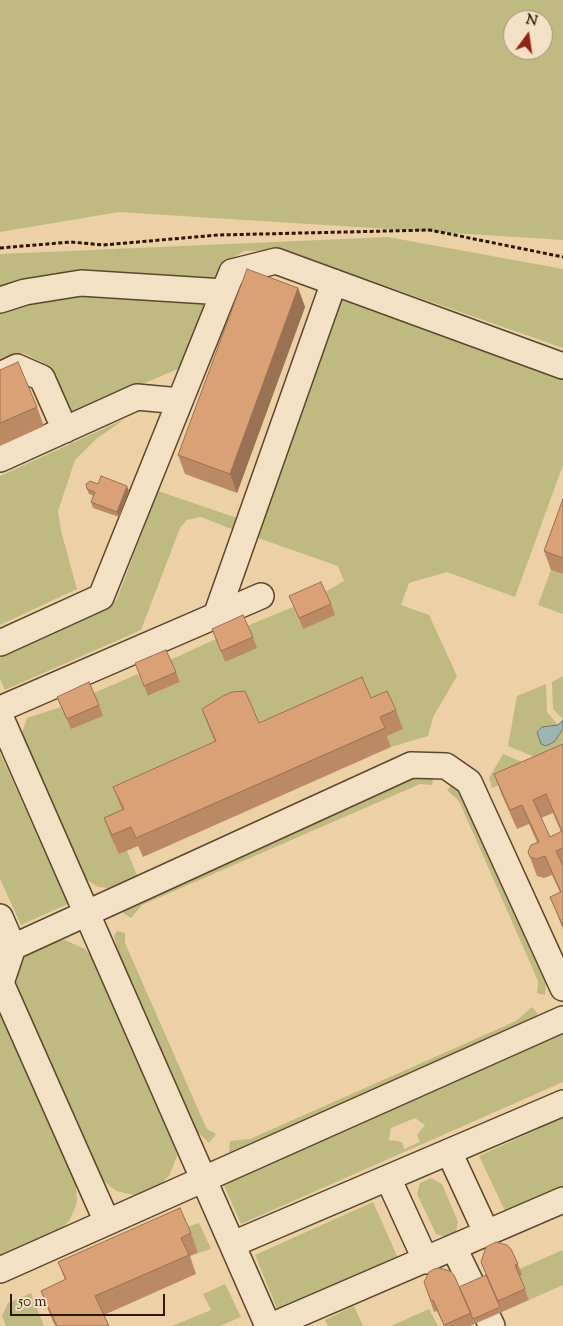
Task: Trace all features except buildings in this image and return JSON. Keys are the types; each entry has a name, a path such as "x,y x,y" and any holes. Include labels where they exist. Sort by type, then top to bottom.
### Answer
{"lane":[{"path":"0,643 101,597 232,272 276,260 563,366"},
{"path":"216,616 334,282"},
{"path":"0,300 25,292 81,283 224,292"},
{"path":"0,375 17,367 42,378 65,430"},
{"path":"0,459 137,397 180,401"},
{"path":"0,709 261,596"},
{"path":"0,716 232,1244 275,1325 563,1200"},
{"path":"13,947 411,765 446,766 469,782 563,988"},
{"path":"0,917 13,947 0,983 107,1222"},
{"path":"0,1270 563,1019"},
{"path":"232,1244 563,1103"},
{"path":"449,1152 487,1234"},
{"path":"388,1178 426,1260"},
{"path":"454,1248 492,1326"}],"shaded area":[{"path":"0,0 563,0 563,240 119,212 0,232"},
{"path":"388,237 563,269 563,348 283,250 244,251 220,265 214,284 0,296 0,254"},
{"path":"53,293 207,296 180,368 72,414 50,366 23,353 0,363 0,305"},
{"path":"341,298 563,379 563,465 515,597 447,572 409,583 401,605 429,615 457,676 433,717 428,736 391,747 387,736 223,761 131,828 127,851 137,875 108,888 98,887 87,880 81,871 21,736 27,718 61,707 138,674 149,696 180,682 170,660 216,639 225,662 247,626 293,607 303,629 325,592 344,581 338,566 255,537"},
{"path":"125,419 96,439 75,460 58,511 61,531 77,589 0,625 0,476"},
{"path":"158,491 243,520 239,532 201,517 187,520 180,528 141,630 5,690 0,679 0,658 109,607 117,599"},
{"path":"551,570 563,574 563,614 538,605"},
{"path":"563,676 563,719 553,709 552,682"},
{"path":"546,684 547,712 558,725 563,720 563,758 549,763 508,746 517,696"},
{"path":"0,753 68,904 21,925 0,879"},
{"path":"503,754 537,768 492,788 489,778"},
{"path":"422,775 434,775 432,785 420,784 142,905 131,918 123,913 128,905 351,802"},
{"path":"454,783 464,793 546,979 545,995 537,993 538,981 459,801 447,790"},
{"path":"117,931 125,933 125,943 201,1116 207,1129 216,1134 209,1143 198,1132 118,951 114,936"},
{"path":"65,940 85,949 97,963 173,1137 177,1156 169,1176 154,1190 134,1195 116,1191 100,1178 15,981 23,953 47,941"},
{"path":"532,1007 538,1014 525,1025 246,1151 229,1152 230,1141 250,1139 516,1021"},
{"path":"0,1012 76,1185 77,1202 70,1220 57,1232 0,1257"},
{"path":"563,1033 563,1082 241,1224 223,1183","holes":["415,1118 425,1125 417,1135 420,1142 404,1149 402,1142 389,1140 391,1128"]},
{"path":"563,1118 563,1185 505,1211 479,1156"},
{"path":"431,1178 442,1184 458,1222 456,1233 446,1237 436,1234 417,1194 420,1183"},
{"path":"373,1202 398,1258 278,1311 255,1255"},
{"path":"199,1223 211,1249 198,1253 187,1227"},
{"path":"563,1250 563,1285 529,1300 519,1276 519,1269"},
{"path":"225,1284 241,1317 220,1326 172,1326 211,1310 203,1294"},
{"path":"31,1293 44,1326 6,1326 2,1316 8,1303"},
{"path":"354,1306 363,1326 328,1326 325,1320"},
{"path":"429,1309 438,1326 391,1326"}],"water":[{"path":"563,720 563,729 554,742 546,746 541,744 537,732 542,727 558,725"}]}
